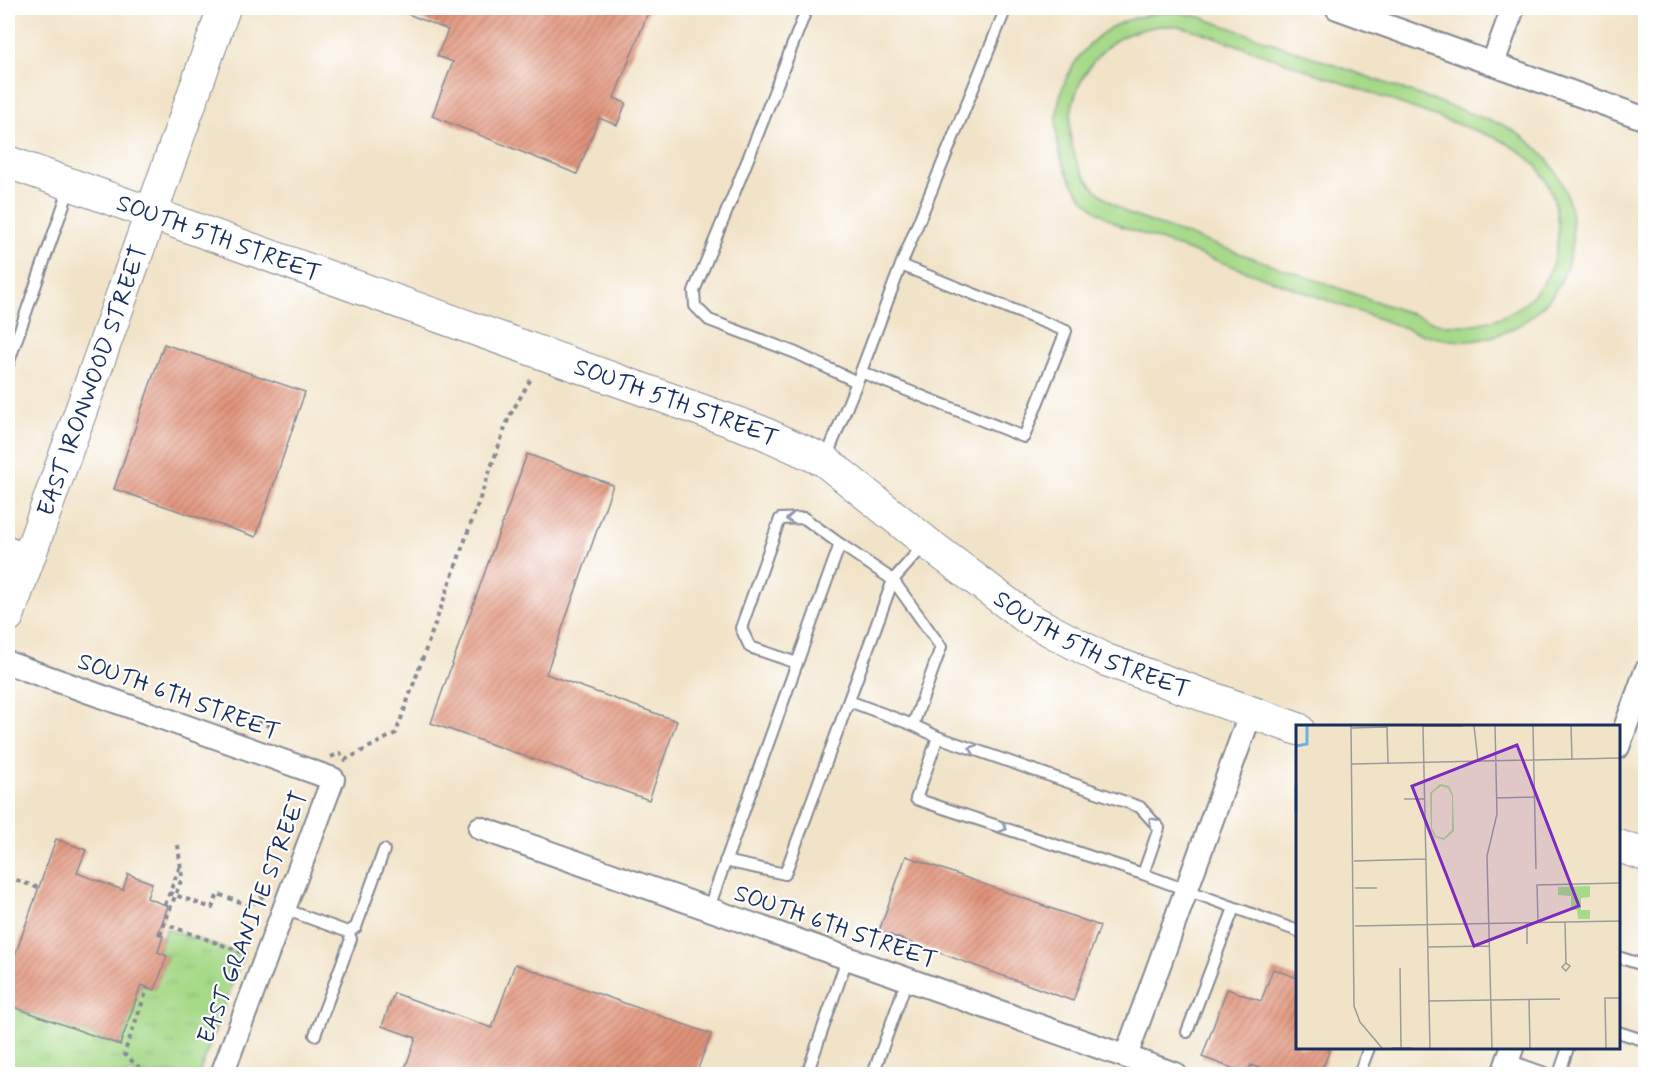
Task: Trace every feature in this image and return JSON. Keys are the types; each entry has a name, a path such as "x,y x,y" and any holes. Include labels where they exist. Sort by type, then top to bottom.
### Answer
{"street":[{"name":"EAST IRONWOOD STREET","path":"8,616 18,552 150,212 224,8"},
{"path":"1337,8 1646,119"},
{"path":"1493,63 1514,8"},
{"name":"SOUTH 5TH STREET","path":"8,162 759,431 825,461 926,542 1027,618 1106,660 1296,728"},
{"name":"SOUTH 6TH STREET","path":"8,663 330,769"},
{"path":"1620,742 1646,671"},
{"path":"1126,1056 1251,712"},
{"name":"EAST GRANITE STREET","path":"222,1074 284,909 330,769"},
{"name":"SOUTH 6TH STREET","path":"480,828 1175,1074"},
{"path":"1620,847 1646,855"}],"lane":[{"path":"807,8 747,164 693,291 695,306 709,320 1024,437 1066,331 901,265"},
{"path":"825,461 901,265 1006,8"},
{"path":"8,364 71,184"},
{"path":"797,663 750,647 741,628 780,519 804,518 893,580 941,647 913,725"},
{"path":"725,861 785,874 893,580 926,542"},
{"path":"708,910 840,543"},
{"path":"849,701 938,737 1140,807 1159,828 1143,874"},
{"path":"938,737 916,799 1143,874 1296,930"},
{"path":"348,932 356,927 384,850"},
{"path":"1187,1032 1234,908"},
{"path":"284,909 348,932 351,939 315,1035"},
{"path":"1620,958 1646,966"},
{"path":"807,1074 847,959"},
{"path":"873,1074 907,980"},
{"path":"1620,1033 1646,1041"},
{"path":"1359,1074 1368,1049"},
{"path":"1559,1074 1567,1049"},
{"path":"1508,1061 1548,1074"}],"path":[{"path":"330,769 340,753 345,760 396,733 509,417 532,377"},
{"path":"249,718 269,726 270,734 275,738"},
{"path":"160,935 182,878 178,845"},
{"path":"165,905 180,865"},
{"path":"8,877 39,888"},
{"path":"169,893 212,908 218,894 250,906 270,891"},
{"path":"163,924 265,960"},
{"path":"147,1074 124,1054 148,987"}],"green space":[{"path":"1177,12 1200,17 1500,124 1534,145 1557,173 1570,206 1572,239 1565,272 1547,301 1520,324 1483,339 1461,341 1438,338 1424,335 1123,227 1092,207 1074,186 1063,163 1057,138 1057,113 1063,88 1073,65 1089,45 1110,28 1134,18","holes":["1178,26 1201,32 1496,138 1518,150 1533,162 1542,174 1550,188 1556,211 1558,227 1556,251 1549,272 1538,290 1506,315 1485,322 1463,325 1440,324 1131,215 1110,202 1087,180 1075,156 1070,119 1080,83 1089,67 1101,53 1120,38 1153,27"]},
{"path":"166,929 243,955 199,1074 8,1074 8,1005 120,1045 141,985 155,989 167,956 158,952"}],"building":[{"path":"393,8 650,8 614,98 626,103 617,125 599,118 577,174 432,116 453,62 437,56 448,30"},
{"path":"164,344 305,392 256,537 114,489"},
{"path":"527,454 613,485 546,674 677,721 649,800 431,723"},
{"path":"56,839 86,850 77,873 123,890 128,874 152,883 147,898 168,906 158,934 163,936 158,952 167,956 155,990 141,985 120,1045 8,1005 8,975"},
{"path":"906,856 1100,926 1073,1001 879,931"},
{"path":"515,964 711,1034 696,1074 403,1074 416,1038 382,1026 394,993 492,1028"},
{"path":"1273,969 1296,977 1296,1049 1330,1049 1320,1074 1276,1074 1251,1065 1248,1074 1202,1057 1227,989 1261,1001"}]}
